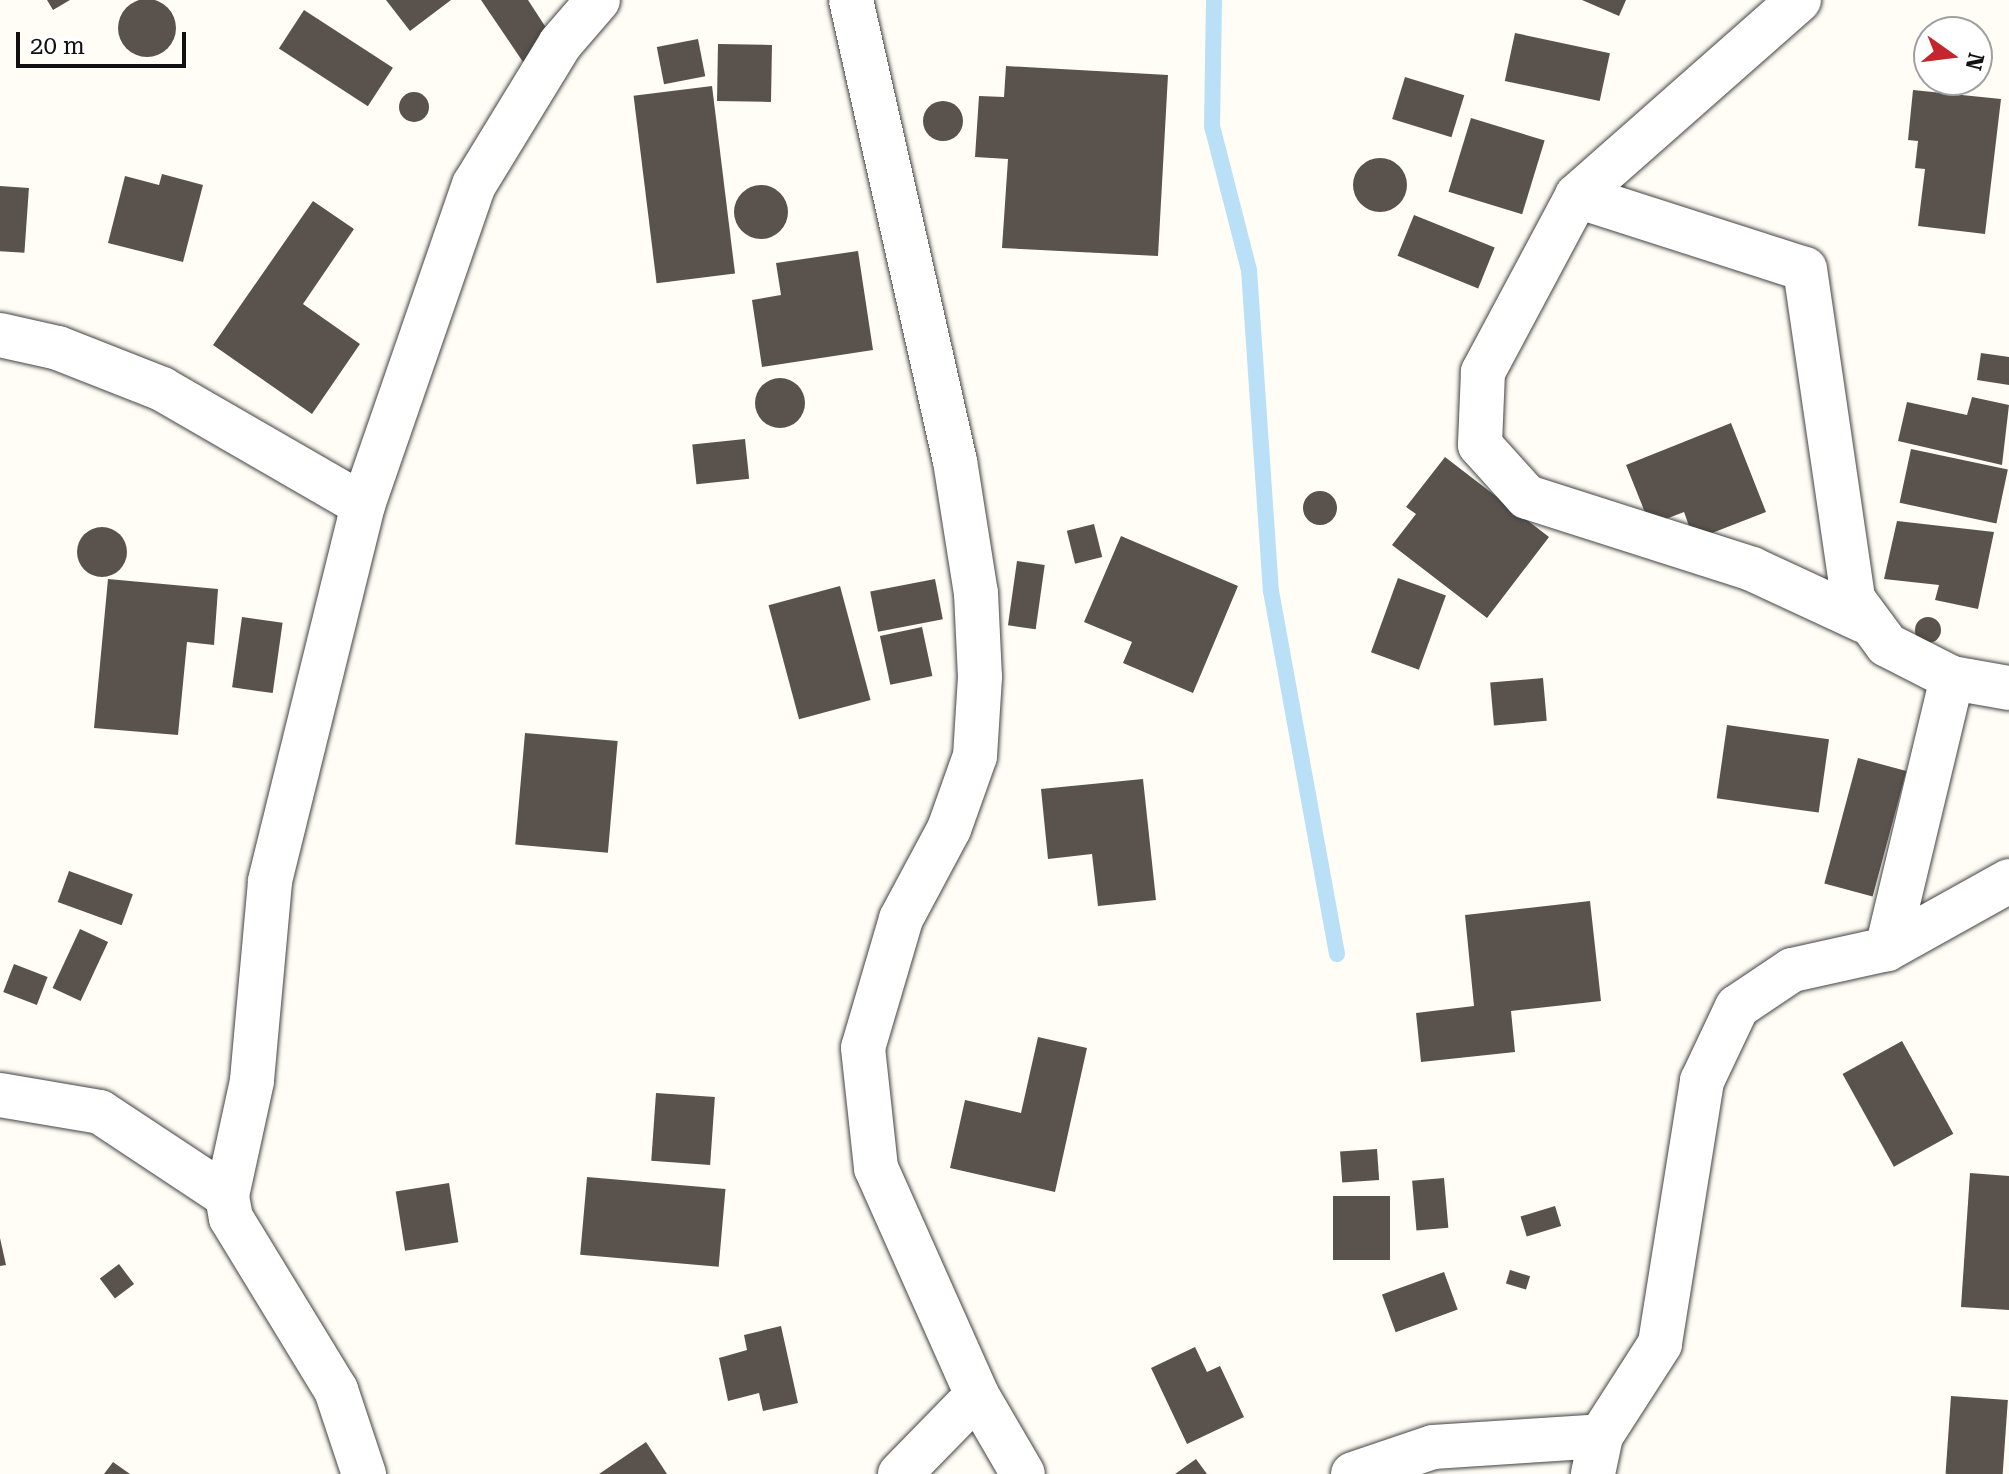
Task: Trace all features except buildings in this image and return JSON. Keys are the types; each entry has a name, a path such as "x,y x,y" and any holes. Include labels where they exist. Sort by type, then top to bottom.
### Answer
{"street":[{"path":"364,1474 336,1390 231,1218 227,1196 252,1081 270,882 363,505 474,185 560,44 598,0"},
{"path":"851,0 955,461 976,593 980,677 975,756 949,829 901,919 863,1048 876,1168 977,1395 1023,1474"},
{"path":"1799,0 1577,196 1483,372 1480,445 1527,497 1752,569 1864,621"},
{"path":"1577,196 1805,269 1853,599 1864,621 1887,645 1952,678 2009,688"},
{"path":"0,335 58,348 162,389 363,505"},
{"path":"1887,949 1952,678"},
{"path":"1353,1474 1433,1447 1597,1455 1660,1344 1702,1081 1737,1007 1792,970 1887,949 2009,881"},
{"path":"0,1095 100,1112 227,1196"},
{"path":"900,1474 977,1395"}],"waterway":[{"path":"1214,0 1212,126 1249,270 1271,591 1337,954"}]}
